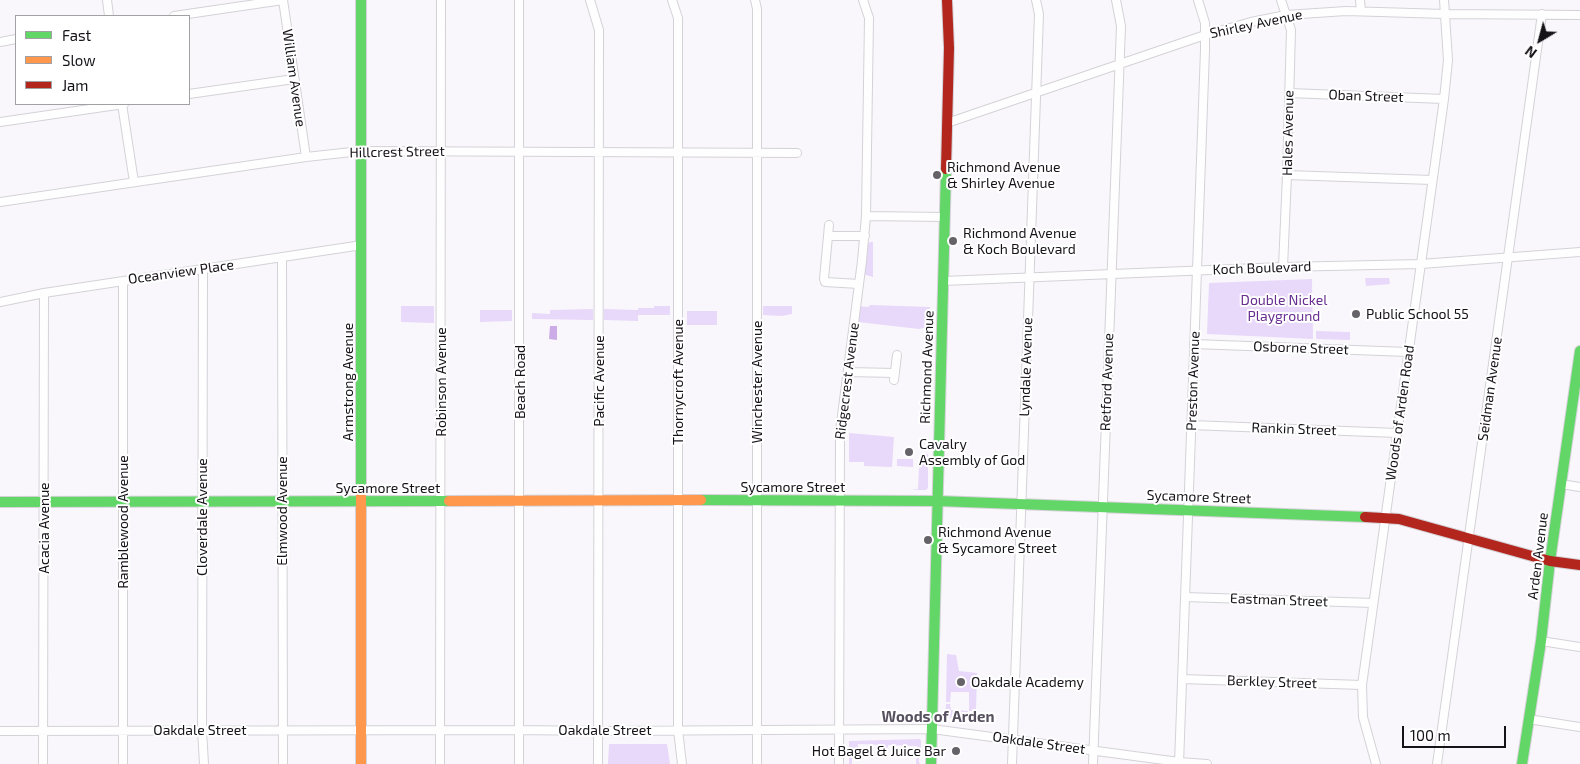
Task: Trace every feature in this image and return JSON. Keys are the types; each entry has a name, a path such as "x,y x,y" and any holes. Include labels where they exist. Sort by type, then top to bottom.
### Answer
{"street":[{"path":"107,0 109,15"},
{"path":"181,15 283,0"},
{"name":"William Avenue","path":"283,0 306,157"},
{"name":"Armstrong Avenue","path":"361,0 361,764"},
{"name":"Robinson Avenue","path":"440,0 440,764"},
{"name":"Beach Road","path":"520,0 520,764"},
{"name":"Pacific Avenue","path":"590,0 599,30 598,764"},
{"name":"Thornycroft Avenue","path":"672,0 678,18 678,730 682,764"},
{"name":"Winchester Avenue","path":"755,0 757,9 757,764"},
{"name":"Ridgecrest Avenue","path":"839,764 840,431 866,216 869,18 863,0"},
{"name":"Richmond Avenue","path":"931,764 949,37 947,0"},
{"name":"Lyndale Avenue","path":"1012,764 1038,14 1036,0"},
{"name":"Retford Avenue","path":"1093,764 1121,21 1116,0"},
{"name":"Preston Avenue","path":"1179,763 1205,35 1205,22 1198,0"},
{"name":"Hales Avenue","path":"1281,0 1291,30 1283,267"},
{"path":"1360,0 1361,11"},
{"name":"Woods of Arden Road","path":"1376,764 1363,716 1362,685 1444,99 1448,60 1444,0"},
{"name":"Shirley Avenue","path":"947,124 1205,35 1241,24 1286,15 1361,11 1580,15"},
{"name":"Seidman Avenue","path":"1437,764 1542,14"},
{"path":"0,42 15,39"},
{"path":"190,94 294,79"},
{"name":"Oban Street","path":"1289,93 1444,99"},
{"path":"0,122 116,105"},
{"path":"123,105 134,182"},
{"name":"Hillcrest Street","path":"0,202 306,157 361,151 797,153"},
{"path":"1287,175 1432,180"},
{"path":"866,216 944,217"},
{"path":"829,225 825,282 859,284"},
{"path":"828,236 864,236"},
{"name":"Oceanview Place","path":"0,302 44,293 362,245"},
{"name":"Koch Boulevard","path":"943,281 1111,273 1421,264 1580,252"},
{"name":"Elmwood Avenue","path":"282,258 283,764"},
{"name":"Cloverdale Avenue","path":"203,269 202,730 204,764"},
{"name":"Ramblewood Avenue","path":"123,281 123,764"},
{"name":"Acacia Avenue","path":"44,293 44,764"},
{"name":"Osborne Street","path":"1194,344 1408,352"},
{"name":"Arden Avenue","path":"1522,764 1542,641 1550,560 1561,484 1576,406 1580,351"},
{"path":"848,372 894,377 897,355"},
{"name":"Rankin Street","path":"1192,425 1397,433"},
{"path":"1561,484 1580,487"},
{"name":"Sycamore Street","path":"0,502 938,501 1385,518 1399,519 1550,560 1580,565"},
{"name":"Eastman Street","path":"1185,597 1373,603"},
{"path":"1542,641 1580,647"},
{"name":"Berkley Street","path":"1182,678 1362,685"},
{"path":"1528,719 1580,727"},
{"name":"Oakdale Street","path":"0,731 932,729 1179,763 1207,764"}],"green space":[{"path":"873,242 873,277 866,275 864,271 867,245"},
{"path":"1365,278 1389,278 1390,284 1366,286"},
{"name":"Double Nickel Playground","path":"1312,279 1313,339 1207,334 1209,283"},
{"path":"870,305 930,307 929,327 919,329 858,322 858,306 868,307"},
{"path":"401,306 434,306 434,323 401,322"},
{"path":"654,306 670,306 670,315 638,315 638,321 604,320 604,309 638,310 638,308 654,308"},
{"path":"763,306 792,306 792,314 782,316 763,315"},
{"path":"593,309 593,320 532,319 532,313 550,314 550,310"},
{"path":"480,310 512,310 512,321 480,322"},
{"path":"687,311 717,311 717,325 687,325"},
{"path":"1316,331 1350,332 1350,340 1316,339"},
{"path":"849,433 894,437 892,467 864,466 864,462 849,462"},
{"path":"923,454 928,454 928,488 926,490 911,490 918,489 919,468 922,467"},
{"path":"897,459 913,459 913,467 897,466"},
{"path":"947,654 956,655 959,671 977,673 976,711 969,711 969,692 951,692 950,702 946,702"},
{"path":"946,704 950,704 951,710 968,711 967,720 945,717"},
{"path":"920,739 920,764 916,764 917,746 888,745 887,751 885,751 885,745 858,744 857,751 852,751 852,764 849,764 849,741"},
{"path":"609,744 667,744 670,764 608,764"}],"shaded area":[{"path":"550,326 557,326 557,340 549,339"}],"traffic: fast":[{"path":"361,0 361,489"},
{"path":"931,764 946,169"},
{"path":"1522,764 1541,641 1550,561 1580,351"},
{"path":"701,500 938,501 1365,517"},
{"path":"0,502 449,501"}],"traffic: slow":[{"path":"361,489 361,764"},
{"path":"449,501 701,500"}],"traffic: jam":[{"path":"946,169 949,48 947,0"},
{"path":"1365,517 1399,519 1550,561 1580,565"}],"place":[{"name":"Richmond Avenue & Shirley Avenue","path":"937,175"},
{"name":"Richmond Avenue & Koch Boulevard","path":"953,241"},
{"name":"Public School 55","path":"1356,314"},
{"name":"Cavalry Assembly of God","path":"909,452"},
{"name":"Richmond Avenue & Sycamore Street","path":"928,540"},
{"name":"Oakdale Academy","path":"961,682"},
{"name":"Hot Bagel & Juice Bar","path":"956,751"}],"district":[{"name":"Woods of Arden","path":"938,717"}]}
